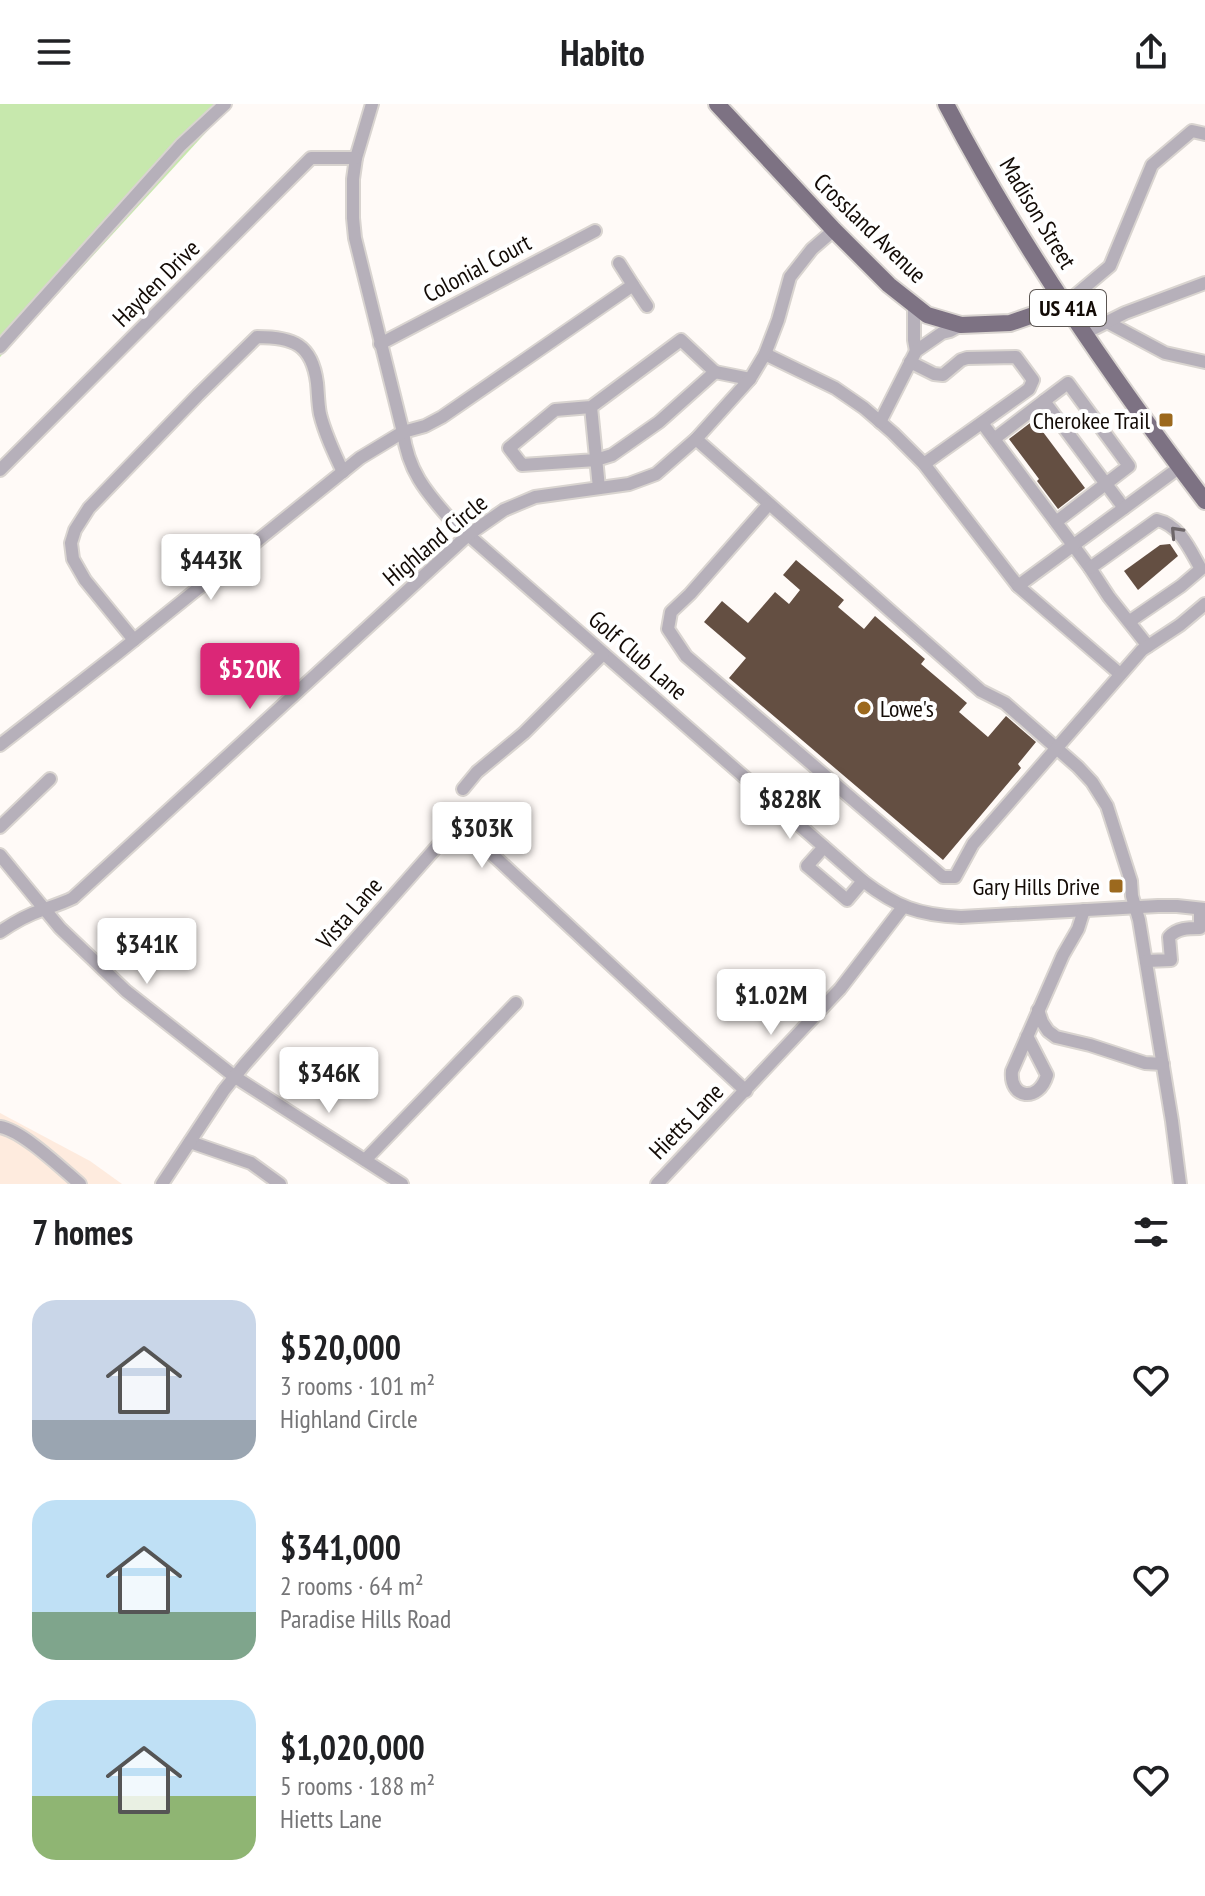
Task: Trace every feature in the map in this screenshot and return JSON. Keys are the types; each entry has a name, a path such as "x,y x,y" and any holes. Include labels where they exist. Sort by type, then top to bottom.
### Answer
{"main road":[{"name":"Crossland Avenue","path":"717,104 834,230 889,285 927,315 961,325 1010,323 1065,304"},
{"name":"Madison Street","path":"946,104 1005,208 1065,304 1143,420 1205,501"}],"street":[{"path":"0,347 181,145 225,104"},
{"name":"Golf Club Lane","path":"372,104 356,158 353,189 355,238 405,450 423,487 450,519 863,881 903,907 931,915 961,917 1177,906 1203,909"},
{"path":"1065,304 1110,266 1152,165 1192,131 1205,134"},
{"name":"Hayden Drive","path":"0,470 311,158 356,158"},
{"name":"Highland Circle","path":"0,932 10,924 73,898 468,535 504,510 535,497 629,484 656,474 696,439 750,379 765,354 790,277 812,249 834,230"},
{"name":"Colonial Court","path":"380,344 595,231"},
{"path":"619,263 647,306"},
{"path":"1085,333 1125,313 1205,283"},
{"path":"0,745 360,458 403,432 442,417 633,285"},
{"path":"913,357 914,305"},
{"path":"1107,322 1165,353 1187,359 1203,361 1205,345"},
{"path":"880,422 913,357 942,333 961,325"},
{"path":"134,640 85,580 73,559 71,543 75,530 89,508 257,337 281,337 300,346 310,356 315,366 324,431 343,472"},
{"path":"715,372 659,422 612,455 596,460 522,465 509,448 555,410 591,407 681,340 715,372 750,379"},
{"path":"765,354 835,388 880,422 924,464 1018,586 1120,674"},
{"path":"913,357 934,374 943,375 967,358 1016,357 1033,380 1032,386 924,464"},
{"path":"994,439 1068,383 1129,466 1056,522"},
{"path":"1044,401 1124,508"},
{"path":"591,407 599,488"},
{"path":"982,423 1148,646"},
{"path":"696,439 981,691 1005,703 1092,782 1107,806 1131,881 1180,1184"},
{"path":"1018,586 1180,467"},
{"path":"769,504 671,612 668,629 686,656 943,877 955,877 973,844 1142,650 1205,604"},
{"path":"1090,568 1157,520 1167,522 1182,537 1203,570 1130,621"},
{"path":"463,789 477,772 524,733 603,654"},
{"path":"0,827 50,779"},
{"name":"Vista Lane","path":"162,1184 224,1090 448,834 478,841 746,1091"},
{"path":"824,847 807,866 847,900 863,881"},
{"path":"0,855 91,960 126,991 235,1077 402,1184"},
{"name":"Hietts Lane","path":"657,1184 840,989 903,907"},
{"path":"1146,961 1171,960 1169,937 1174,931 1200,928 1203,909"},
{"path":"1027,1036 1084,910"},
{"path":"365,1160 516,1003"},
{"path":"1038,1010 1042,1022 1056,1037 1145,1063 1163,1064"},
{"path":"0,1127 19,1135 80,1184"},
{"path":"190,1142 251,1163 280,1184"}],"shaded area":[{"path":"0,1113 90,1161 122,1184 0,1184"}],"green space":[{"path":"0,104 232,104 0,357"}],"building":[{"path":"1034,420 1085,488 1058,509 1009,439"},
{"path":"1170,544 1178,556 1138,590 1124,571 1160,545"},
{"name":"Lowe's","path":"796,560 844,600 838,607 864,629 875,616 925,659 921,664 967,703 959,712 988,737 1006,716 1036,742 1018,764 1021,768 943,860 729,678 746,658 704,622 722,601 748,623 775,592 789,604 800,590 783,575"}],"place":[{"name":"Cherokee Trail","path":"1166,420"},
{"name":"Lowe's","path":"864,708"},
{"name":"Gary Hills Drive","path":"1116,886"}]}
